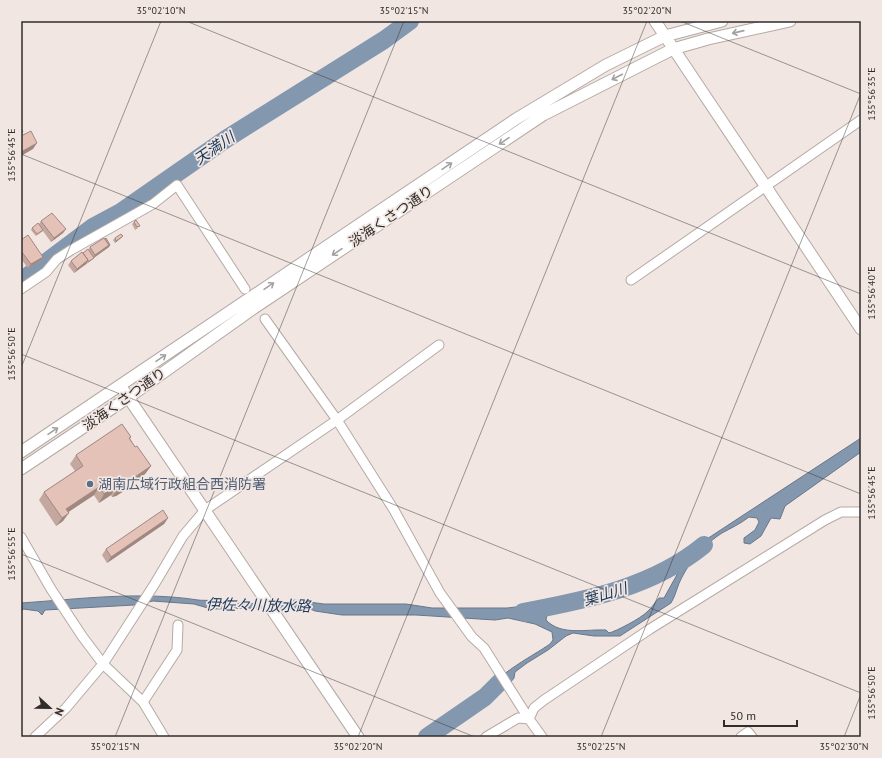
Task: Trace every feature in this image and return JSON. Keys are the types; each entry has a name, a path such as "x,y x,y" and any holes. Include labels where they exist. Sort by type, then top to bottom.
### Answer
{"street":[{"path":"655,21 861,329"},
{"name":"淡海くさつ通り","path":"21,452 516,120 606,65 665,36 722,21"},
{"name":"淡海くさつ通り","path":"21,469 129,397 254,308 543,115 673,49 708,39 790,21"},
{"path":"631,280 861,120"},
{"path":"21,289 46,272 57,259 154,204 177,186 245,289"},
{"path":"265,319 337,420 394,510 440,593 470,633 484,648 542,737"},
{"path":"35,737 66,708 103,664 154,585 183,536 205,510 337,420 439,345"},
{"path":"120,386 129,397 358,737"},
{"path":"529,719 534,708 544,700 650,630 812,528 841,512 861,512"},
{"path":"21,537 74,625 103,664 143,702 164,737"},
{"path":"143,702 177,650 178,624"},
{"path":"486,737 518,718 529,719"},
{"path":"741,737 748,732 752,737"}],"water":[{"name":"伊佐々川放水路","path":"861,438 861,452 785,506 780,519 771,518 761,536 750,544 744,543 744,538 755,530 759,522 757,518 749,517 710,542 685,571 671,603 620,636 594,636 573,633 566,636 515,672 514,678 505,689 489,695 483,701 486,693 492,685 501,677 550,644 553,640 552,632 535,624 508,618 495,620 416,615 342,615 315,611 301,605 296,609 211,609 194,604 153,601 134,605 45,610 42,615 38,611 23,609 21,612 21,603 132,596 176,597 218,603 292,604 294,600 324,604 406,604 432,608 507,608 542,604 547,615 546,620 552,625 566,630 606,630 609,633 640,618 659,598 664,598 684,562 687,552"}],"building":[{"path":"31,131 37,143 21,152 21,136"},
{"path":"52,213 66,229 54,238 41,221"},
{"path":"136,220 140,226 137,227 134,222"},
{"path":"38,223 43,230 37,234 32,228"},
{"path":"121,234 123,236 116,241 115,238"},
{"path":"28,235 43,257 31,264 21,251 21,240"},
{"path":"104,238 109,245 95,255 90,247"},
{"path":"88,249 94,258 88,262 83,253"},
{"path":"82,252 88,260 77,269 71,261"},
{"path":"122,424 131,437 129,438 135,447 137,446 151,466 129,481 130,483 121,488 118,489 116,486 104,494 99,487 66,509 69,513 62,518 44,492 83,466 76,455"},
{"path":"163,510 168,518 111,557 106,549"}],"waterway":[{"name":"天満川","path":"21,281 93,227 121,212 226,139 384,40 410,21"},
{"name":"葉山川","path":"526,613 523,612 595,597 618,590 663,572 704,545"},
{"name":"葉山川","path":"427,737 485,697 501,681"}],"place":[{"name":"湖南広域行政組合西消防署","path":"90,484"}]}
